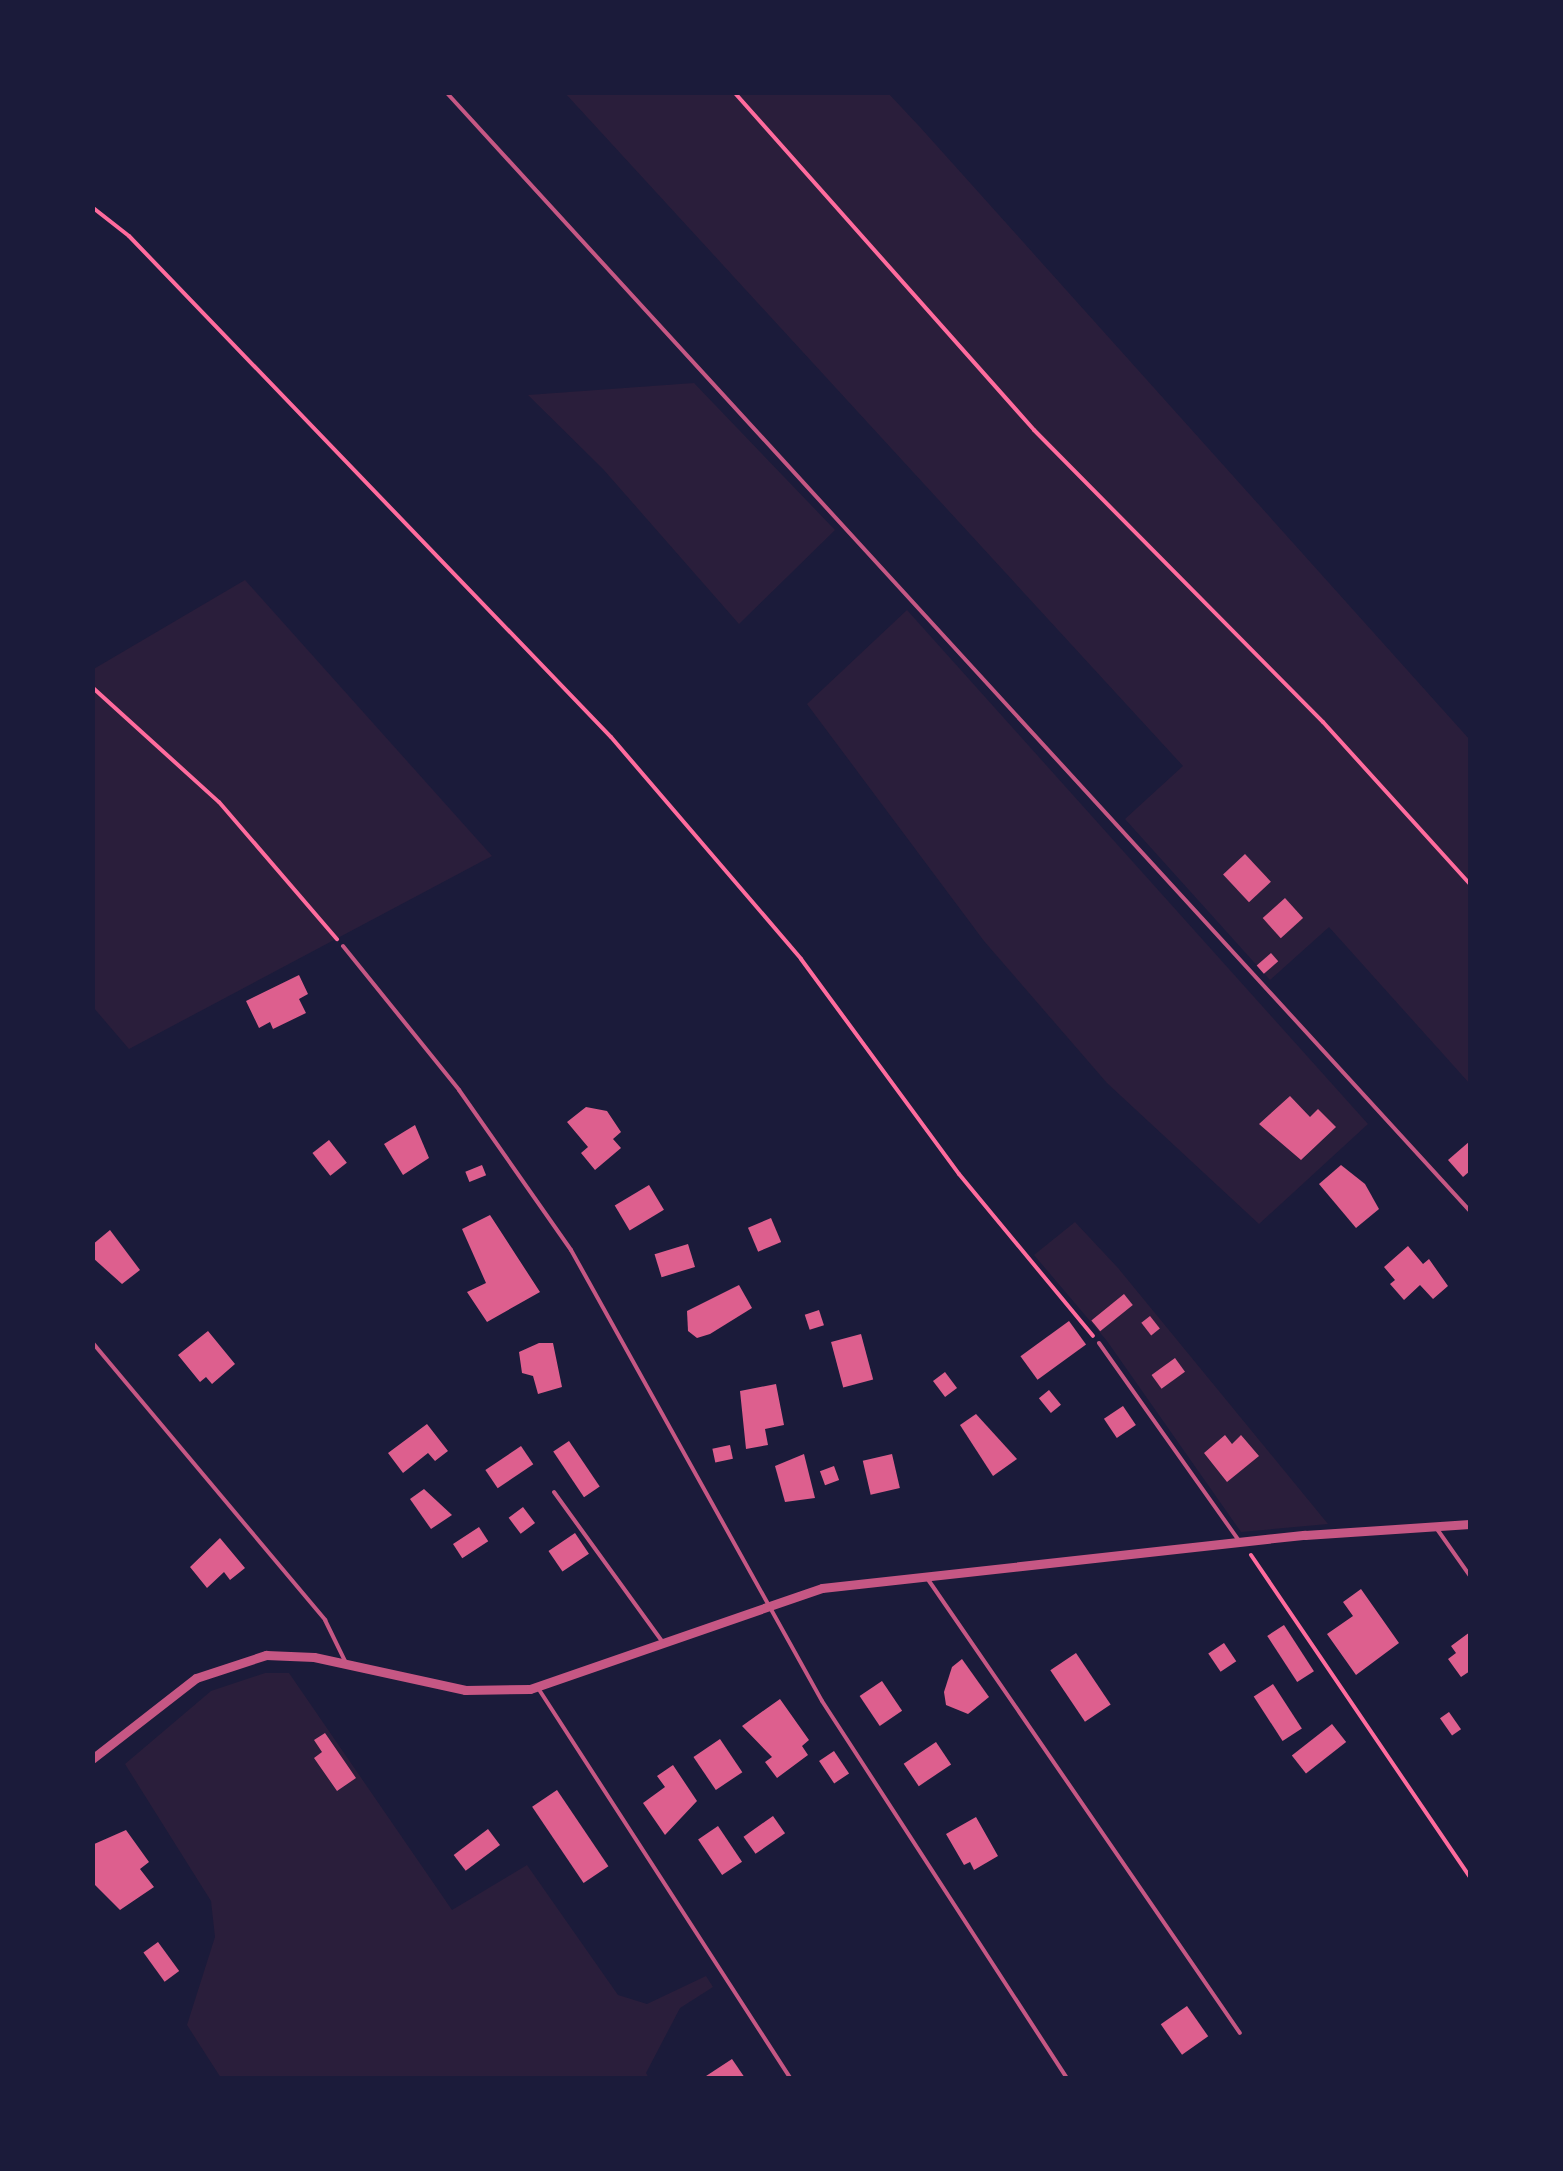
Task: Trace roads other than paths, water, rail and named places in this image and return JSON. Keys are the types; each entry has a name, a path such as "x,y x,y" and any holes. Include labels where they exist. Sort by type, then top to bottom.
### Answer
{"street":[{"path":"92,1758 168,1697 230,1663 266,1655 347,1664 465,1690 538,1688 767,1604 925,1574 1470,1524"}],"lane":[{"path":"446,92 1470,1211"},
{"path":"343,946 459,1090 572,1250 767,1604 949,1904 1067,2078"},
{"path":"92,1342 324,1620 347,1664"},
{"path":"1100,1343 1242,1542"},
{"path":"554,1492 664,1644"},
{"path":"1434,1526 1470,1576"},
{"path":"925,1574 1240,2033"},
{"path":"538,1688 790,2078"}]}
